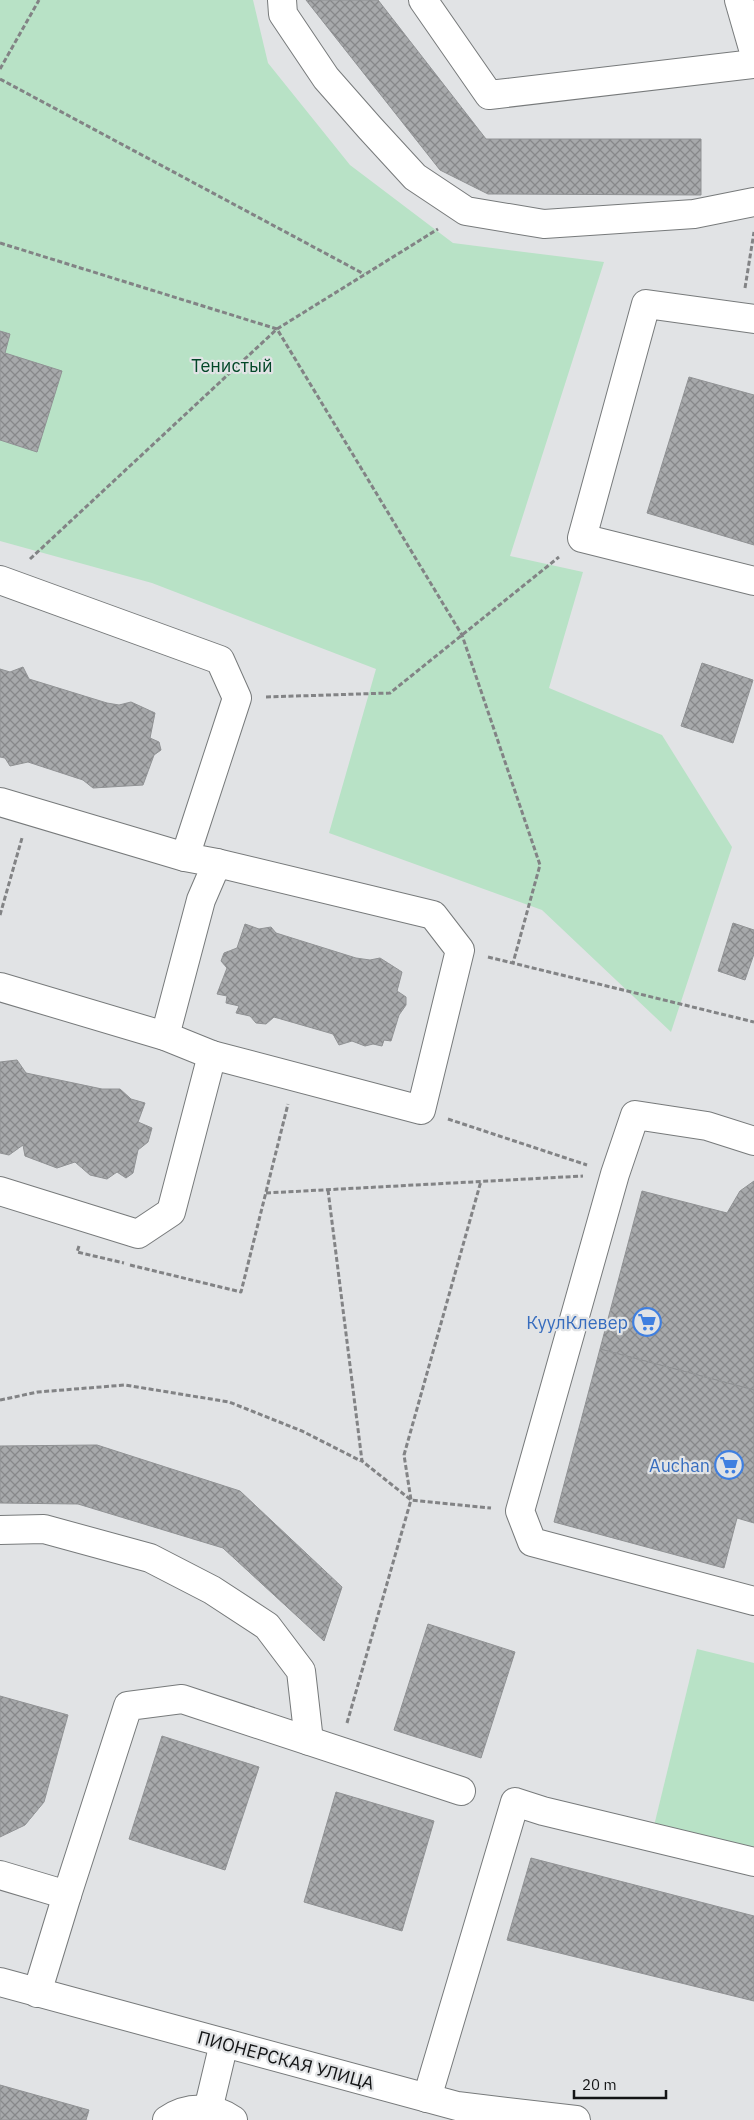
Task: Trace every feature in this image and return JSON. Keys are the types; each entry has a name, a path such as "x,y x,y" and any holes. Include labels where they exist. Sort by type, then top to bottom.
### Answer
{"street":[{"path":"282,0 283,14 326,78 414,178 466,211 544,224 694,214 754,202"},
{"path":"423,0 489,95 754,64"},
{"path":"739,0 754,52"},
{"path":"747,318 646,304 582,538 754,581"},
{"path":"3,581 220,660 238,698 184,857"},
{"path":"0,802 184,857 217,862 433,915 460,950 421,1110 212,1055 165,1036 0,987"},
{"path":"165,1036 201,900 217,862"},
{"path":"0,1190 138,1234 171,1212 212,1055"},
{"path":"754,1141 707,1126 635,1115 615,1174 520,1511 532,1542 754,1601"},
{"path":"0,1530 44,1529 150,1558 212,1590 266,1626 301,1670 309,1741"},
{"path":"37,1993 128,1706 182,1699 461,1791"},
{"path":"427,2098 515,1802 543,1811 754,1862"},
{"path":"0,1875 67,1895"},
{"name":"ПИОНЕРСКАЯ УЛИЦА","path":"0,1982 457,2106 543,2119 576,2120"},
{"path":"167,2120 175,2115 194,2109 221,2115 224,2043"}],"path":[{"path":"0,69 39,0"},
{"path":"0,79 364,274"},
{"path":"3,581 277,329 466,211"},
{"path":"747,318 754,229"},
{"path":"0,243 277,329 462,635 540,866 513,963"},
{"path":"238,698 390,693 582,538"},
{"path":"0,915 29,810"},
{"path":"460,950 754,1022"},
{"path":"86,1218 77,1252 241,1292 294,1077"},
{"path":"421,1110 615,1174"},
{"path":"266,1193 615,1174"},
{"path":"340,1751 411,1500 404,1455 481,1181"},
{"path":"328,1190 362,1461"},
{"path":"0,1400 38,1392 125,1385 229,1402 302,1432 362,1461 411,1500 520,1511"}],"green space":[{"name":"Тенистый","path":"0,0 253,0 268,63 350,165 453,243 604,262 510,556 583,572 549,688 662,735 732,847 671,1032 542,910 329,833 376,669 152,583 0,541"},
{"path":"697,1649 754,1663 754,1854 653,1830"}],"building":[{"path":"306,0 378,0 486,139 701,139 701,195 488,194 440,170"},
{"path":"0,331 10,334 5,353 62,371 37,452 0,440"},
{"path":"689,377 754,395 754,545 647,513"},
{"path":"702,663 753,680 733,743 681,726"},
{"path":"23,667 29,679 107,703 119,705 131,702 155,713 150,738 159,742 161,750 154,755 143,785 93,788 83,780 28,762 10,766 5,758 0,757 0,669 10,672"},
{"path":"733,923 754,930 754,954 745,980 718,971"},
{"path":"245,924 259,929 271,927 276,933 356,958 370,960 380,958 402,972 397,991 406,997 406,1005 399,1015 391,1041 384,1040 382,1046 373,1044 365,1046 352,1041 339,1045 333,1034 274,1017 266,1024 256,1023 250,1016 236,1013 239,1006 226,1003 227,996 217,994 227,968 221,961 224,953 237,948"},
{"path":"17,1060 26,1073 102,1089 120,1089 131,1099 145,1103 138,1122 152,1128 148,1142 138,1150 133,1173 126,1178 117,1172 107,1179 90,1175 75,1162 57,1168 25,1156 23,1145 9,1155 0,1153 0,1062"},
{"path":"754,1181 754,1283 752,1283 754,1284 754,1390 600,1349 642,1191 727,1213 740,1191"},
{"path":"600,1349 754,1390 754,1523 737,1518 724,1568 554,1522"},
{"path":"97,1445 240,1491 342,1587 324,1641 223,1548 78,1504 0,1503 0,1446"},
{"path":"428,1624 515,1652 481,1758 394,1730"},
{"path":"0,1696 68,1715 44,1802 25,1825 0,1837"},
{"path":"162,1736 259,1767 225,1870 129,1839"},
{"path":"336,1792 434,1821 402,1931 304,1902"},
{"path":"531,1858 754,1916 754,2001 507,1940"},
{"path":"0,2085 89,2110 86,2120 0,2120"}],"place":[{"name":"КуулКлевер","path":"647,1322"},
{"name":"Auchan","path":"729,1465"}]}
